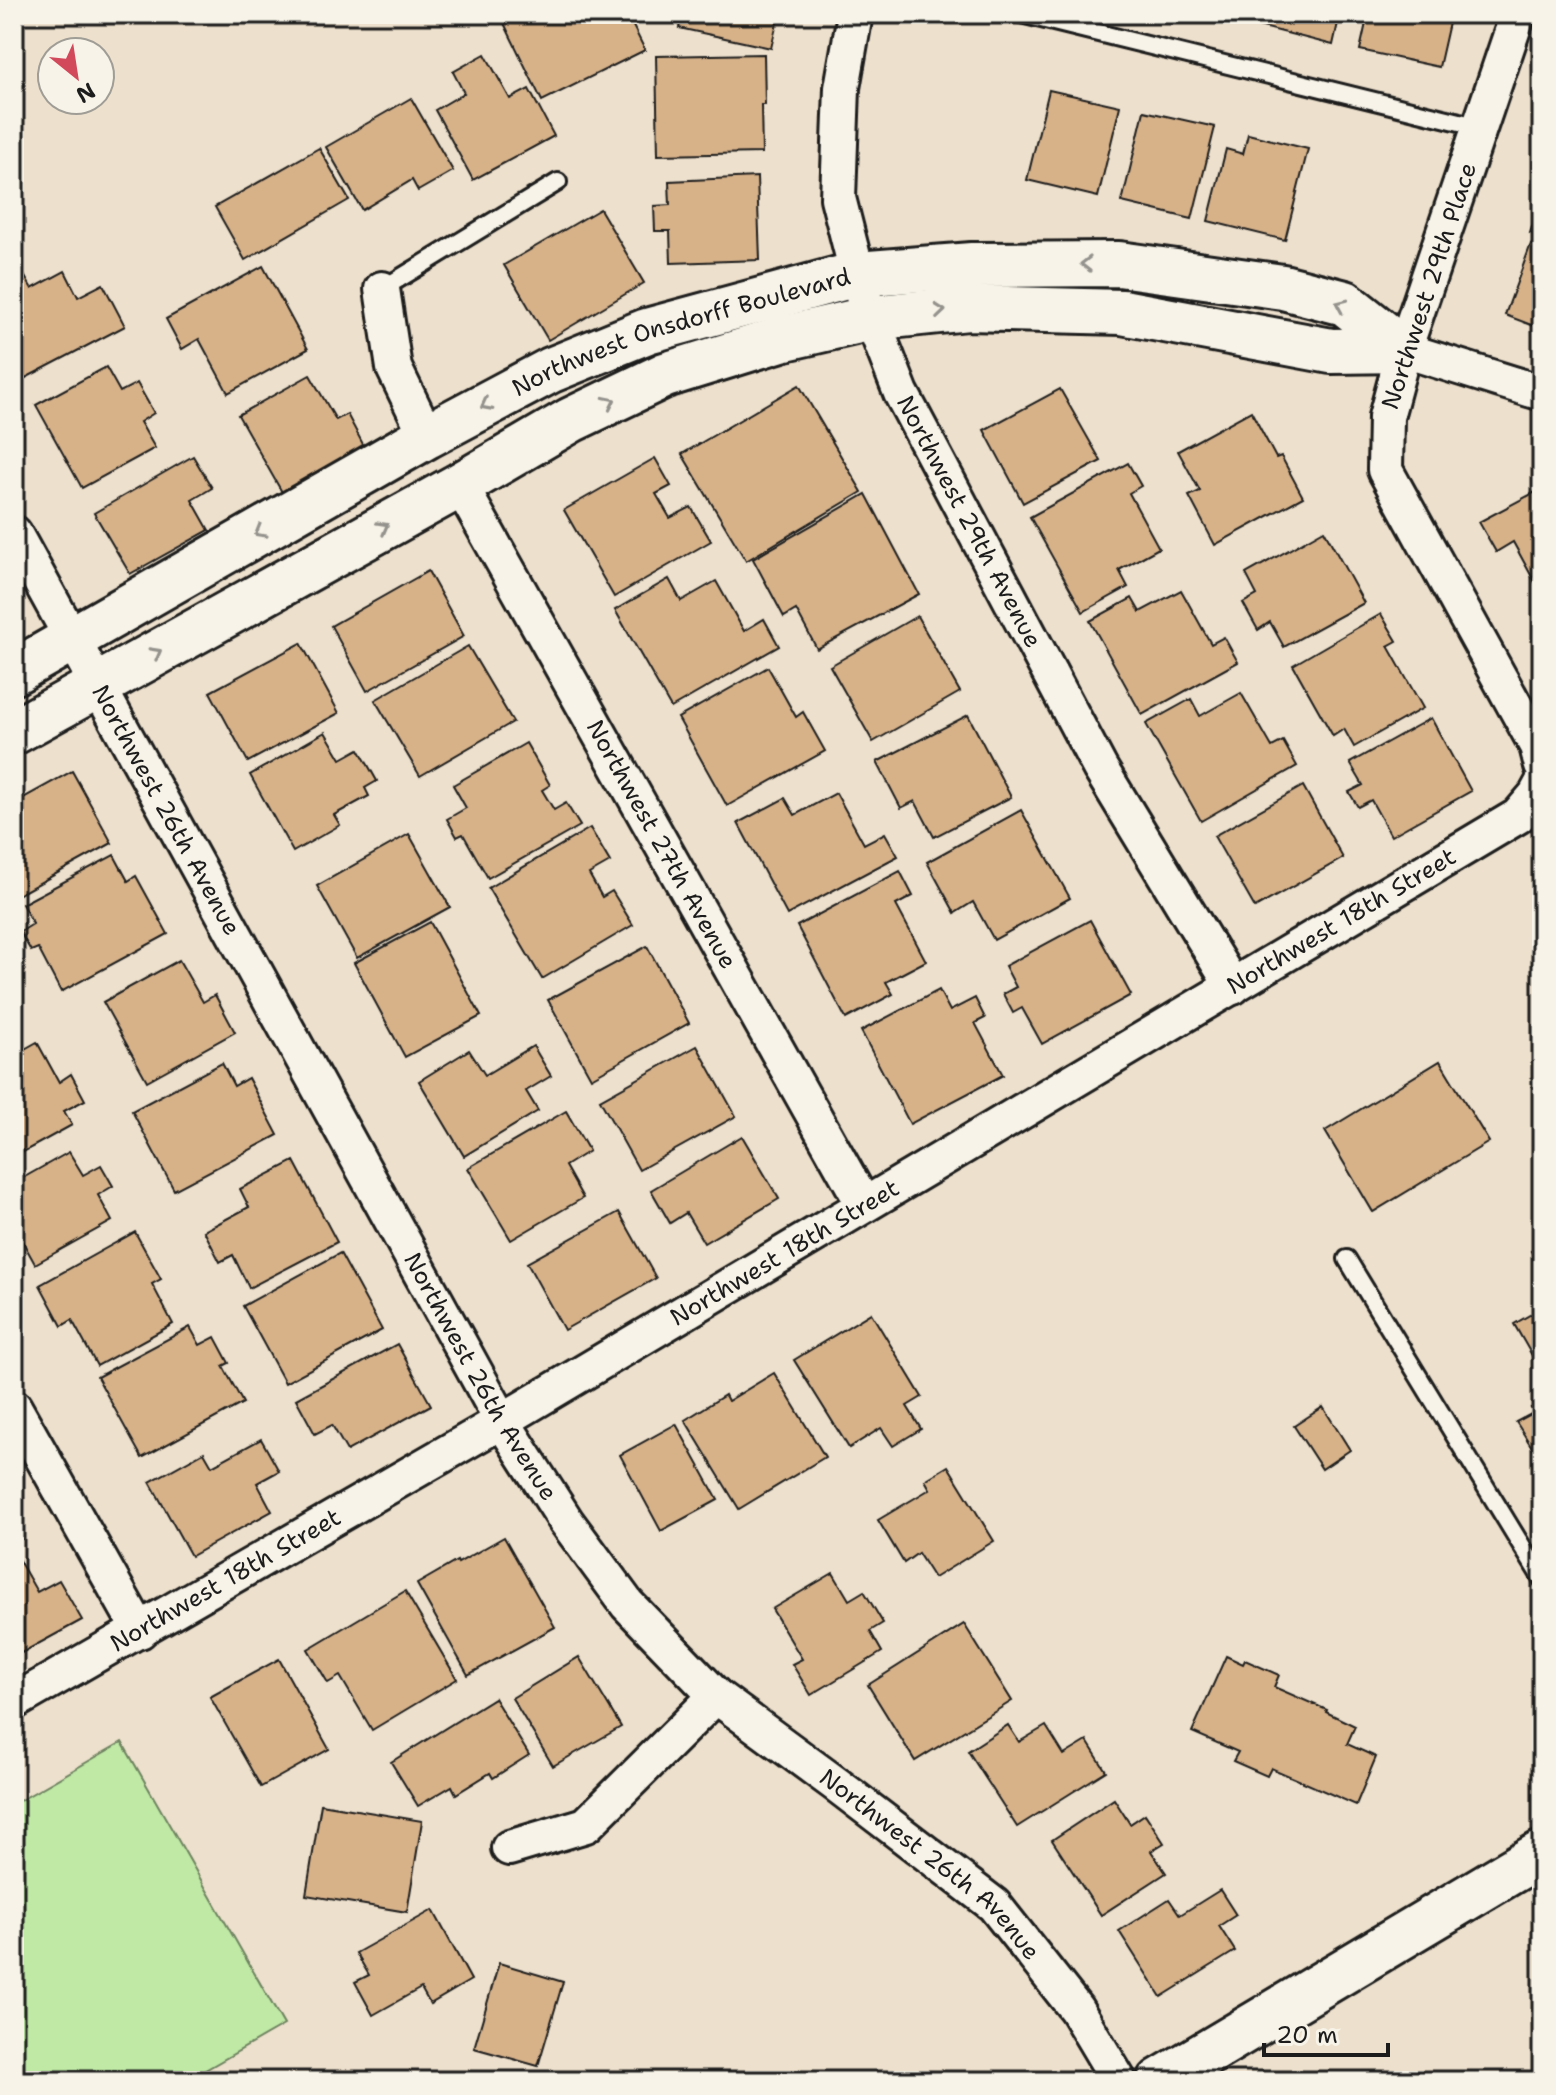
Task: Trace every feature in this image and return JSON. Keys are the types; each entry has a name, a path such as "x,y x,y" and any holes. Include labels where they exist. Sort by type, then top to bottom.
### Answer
{"street":[{"name":"Northwest 29th Avenue","path":"855,14 842,88 838,198 863,296 901,393 1100,768 1233,987"},
{"name":"Northwest 29th Place","path":"1518,14 1404,350 1386,417 1385,470 1537,746 1542,766"},
{"name":"Northwest Onsdorff Boulevard","path":"14,672 427,436 551,370 647,331 857,274 972,265 1134,266 1283,287 1345,303 1404,350"},
{"path":"382,289 394,368 427,436"},
{"name":"Northwest Onsdorff Boulevard","path":"14,732 460,485 571,420 665,375 781,339 872,318 968,308 1122,312 1331,351 1404,350 1542,393"},
{"name":"Northwest 27th Avenue","path":"460,485 864,1205"},
{"name":"Northwest 26th Avenue","path":"14,533 502,1421 566,1521 627,1604 716,1696 994,1905 1076,2009 1119,2081"},
{"name":"Northwest 18th Street","path":"14,1702 502,1421 1518,816 1542,784"},
{"path":"14,1407 140,1631"},
{"path":"509,1848 586,1825 716,1696"},
{"path":"1160,2081 1542,1853"}],"lane":[{"path":"1021,14 1480,127"},
{"path":"382,289 558,182"},
{"path":"1347,1259 1542,1579"}],"green space":[{"path":"122,1742 284,2025 186,2081 14,2081 14,1804"}],"building":[{"path":"507,14 627,14 645,50 542,101 501,17"},
{"path":"682,14 779,14 771,48 679,28"},
{"path":"1258,14 1340,14 1333,45 1255,25"},
{"path":"1368,14 1451,14 1439,67 1360,50"},
{"path":"485,54 510,99 529,89 554,136 473,180 435,110 464,93 453,72"},
{"path":"764,54 762,153 658,155 656,56"},
{"path":"1049,90 1120,106 1098,197 1027,180"},
{"path":"411,98 453,171 418,191 412,180 362,210 326,147"},
{"path":"1144,111 1215,127 1192,219 1122,202"},
{"path":"1248,134 1308,149 1285,240 1208,221 1226,149 1243,154"},
{"path":"319,148 349,200 245,260 215,207"},
{"path":"757,177 760,260 671,263 670,231 655,231 654,206 670,205 669,181"},
{"path":"1542,197 1542,236 1530,233"},
{"path":"600,209 644,283 548,340 504,265"},
{"path":"1531,244 1542,248 1542,329 1505,315"},
{"path":"263,266 308,349 228,393 199,339 182,349 166,319"},
{"path":"65,271 78,297 103,284 125,326 14,384 14,280 24,275 32,289"},
{"path":"106,367 120,392 137,383 154,413 140,422 155,448 82,488 36,405"},
{"path":"310,375 336,420 347,414 365,448 283,494 238,415"},
{"path":"799,385 862,492 746,561 682,454"},
{"path":"1060,389 1101,461 1023,503 984,430"},
{"path":"1251,411 1276,458 1281,456 1303,497 1215,545 1189,496 1200,491 1178,451"},
{"path":"193,456 212,488 192,500 209,530 130,574 94,513"},
{"path":"655,458 671,486 656,494 670,518 691,507 711,541 614,597 564,510"},
{"path":"1128,463 1141,486 1129,493 1159,548 1119,570 1128,587 1083,612 1030,517"},
{"path":"1541,489 1542,583 1537,586 1513,542 1496,552 1479,522"},
{"path":"866,494 919,594 817,649 796,610 784,617 753,559"},
{"path":"1324,530 1364,603 1284,647 1270,622 1258,630 1243,603 1257,595 1246,574"},
{"path":"428,571 464,636 367,691 331,626"},
{"path":"669,579 681,601 716,581 744,631 764,619 779,646 671,708 615,610"},
{"path":"1181,590 1211,644 1224,637 1238,662 1142,715 1090,621 1132,598 1140,612"},
{"path":"1381,614 1397,641 1388,646 1423,708 1354,747 1344,729 1333,736 1293,665"},
{"path":"917,616 960,692 873,742 830,666"},
{"path":"301,643 339,713 248,762 210,692"},
{"path":"468,646 513,722 420,776 375,700"},
{"path":"768,667 796,717 803,712 825,751 727,806 678,718"},
{"path":"1241,693 1272,747 1283,741 1297,766 1201,821 1146,724 1191,699 1200,716"},
{"path":"968,715 1011,797 934,837 915,801 901,808 877,762"},
{"path":"1431,718 1471,791 1391,836 1371,800 1358,807 1349,792 1363,785 1350,763"},
{"path":"325,732 341,759 359,749 377,781 365,788 369,796 334,815 340,825 293,852 250,775"},
{"path":"526,743 550,785 542,790 554,810 566,803 580,826 488,878 463,834 457,837 447,819 466,808 453,785"},
{"path":"72,771 112,843 14,897 14,803"},
{"path":"1303,786 1343,858 1255,908 1214,836"},
{"path":"836,793 864,844 885,833 898,856 787,915 738,823 785,798 795,815"},
{"path":"1021,810 1070,898 994,940 973,902 955,913 927,862"},
{"path":"590,828 610,862 589,874 602,897 612,891 633,925 542,979 488,888"},
{"path":"409,834 450,907 357,958 317,886"},
{"path":"114,855 128,881 136,876 168,934 61,992 38,948 31,951 20,932 33,924 22,904"},
{"path":"900,871 913,896 896,905 926,961 886,982 893,994 846,1019 797,926"},
{"path":"1090,920 1131,995 1042,1044 1022,1008 1013,1013 1003,994 1016,987 1005,966"},
{"path":"430,922 481,1016 405,1057 354,963"},
{"path":"647,946 689,1023 591,1078 548,1000"},
{"path":"179,960 203,1002 215,995 235,1032 147,1081 103,1002"},
{"path":"939,990 950,1011 975,998 985,1018 975,1023 1003,1075 910,1124 861,1031"},
{"path":"37,1042 59,1082 71,1074 85,1100 64,1111 72,1125 14,1157 14,1055"},
{"path":"533,1046 551,1076 526,1091 538,1111 464,1156 419,1081 469,1050 485,1075"},
{"path":"697,1046 736,1116 639,1170 600,1100"},
{"path":"1440,1061 1489,1142 1373,1212 1325,1131"},
{"path":"222,1063 234,1086 248,1078 278,1135 174,1190 132,1111"},
{"path":"566,1111 589,1151 565,1166 583,1198 511,1240 468,1168"},
{"path":"742,1136 779,1199 704,1243 686,1213 670,1223 651,1190"},
{"path":"69,1152 83,1175 101,1165 113,1186 98,1195 112,1221 35,1264 14,1226 14,1183"},
{"path":"294,1161 337,1242 249,1288 233,1255 220,1262 204,1231 249,1207 240,1189"},
{"path":"619,1212 656,1278 564,1330 527,1263"},
{"path":"135,1232 161,1279 152,1284 173,1324 97,1366 72,1320 62,1326 40,1285"},
{"path":"1542,1244 1542,1269 1531,1251"},
{"path":"340,1253 382,1330 285,1383 243,1306"},
{"path":"1542,1308 1542,1373 1514,1324"},
{"path":"871,1313 922,1397 907,1406 921,1429 893,1446 881,1428 849,1448 794,1360"},
{"path":"190,1327 200,1345 215,1337 229,1363 223,1366 243,1403 142,1458 97,1377"},
{"path":"397,1344 431,1405 347,1451 332,1425 315,1434 296,1399"},
{"path":"774,1373 825,1457 739,1509 685,1420 725,1395 728,1401"},
{"path":"1542,1402 1542,1463 1516,1422 1535,1412 1531,1408"},
{"path":"1323,1407 1350,1450 1322,1469 1294,1426"},
{"path":"676,1424 718,1500 661,1531 620,1455"},
{"path":"261,1439 279,1471 257,1483 272,1511 191,1556 150,1482 204,1452 212,1466"},
{"path":"948,1466 994,1541 934,1578 918,1553 904,1563 878,1520 930,1489 925,1480"},
{"path":"14,1524 22,1539 14,1543"},
{"path":"504,1537 555,1627 468,1675 417,1584"},
{"path":"17,1557 37,1592 59,1580 82,1620 14,1657 14,1559"},
{"path":"833,1573 849,1600 864,1591 883,1623 870,1631 882,1652 811,1695 792,1664 802,1659 772,1609"},
{"path":"405,1591 457,1679 372,1730 340,1676 328,1683 308,1649"},
{"path":"964,1624 1012,1701 915,1761 868,1685"},
{"path":"1226,1656 1243,1664 1245,1660 1279,1675 1274,1687 1355,1726 1347,1744 1376,1757 1356,1805 1271,1768 1267,1776 1233,1761 1238,1752 1192,1732"},
{"path":"579,1657 621,1727 553,1766 512,1698"},
{"path":"279,1659 329,1749 261,1787 210,1697"},
{"path":"494,1698 529,1755 493,1778 490,1773 456,1794 452,1786 418,1806 391,1762"},
{"path":"1008,1725 1019,1742 1046,1726 1064,1755 1087,1741 1106,1771 1017,1827 968,1751"},
{"path":"1114,1799 1130,1824 1145,1814 1164,1843 1151,1851 1166,1873 1101,1915 1052,1840"},
{"path":"321,1804 422,1821 407,1912 306,1895"},
{"path":"1220,1890 1236,1915 1219,1926 1235,1951 1161,1997 1119,1931 1169,1899 1180,1915"},
{"path":"433,1910 471,1980 430,2004 421,1988 373,2015 355,1982 369,1975 356,1953"},
{"path":"499,1963 563,1982 538,2066 474,2048"}]}
